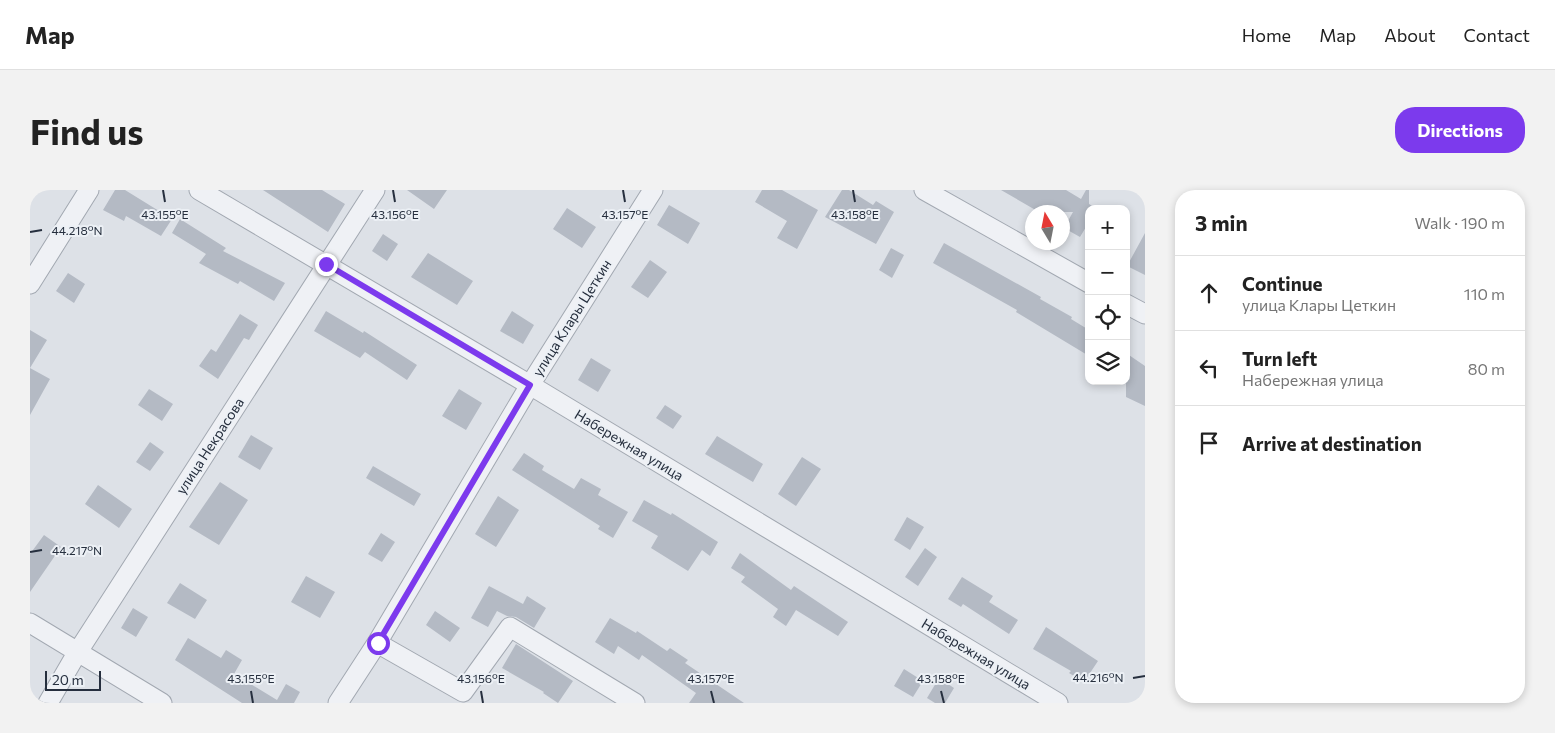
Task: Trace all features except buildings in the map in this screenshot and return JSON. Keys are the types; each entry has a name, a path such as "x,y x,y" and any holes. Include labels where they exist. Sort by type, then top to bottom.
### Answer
{"street":[{"path":"30,284 89,190"},
{"name":"Набережная улица","path":"199,190 530,385 1058,703"},
{"name":"улица Некрасова","path":"48,703 77,654 375,190"},
{"name":"улица Клары Цеткин","path":"338,703 378,643 530,385 653,190"},
{"path":"924,190 1085,281"},
{"path":"1130,306 1145,314"},
{"path":"30,623 77,654 162,703"},
{"path":"378,643 463,692 510,627 635,703"}],"route":[{"path":"326,264 530,385 378,643"}]}
